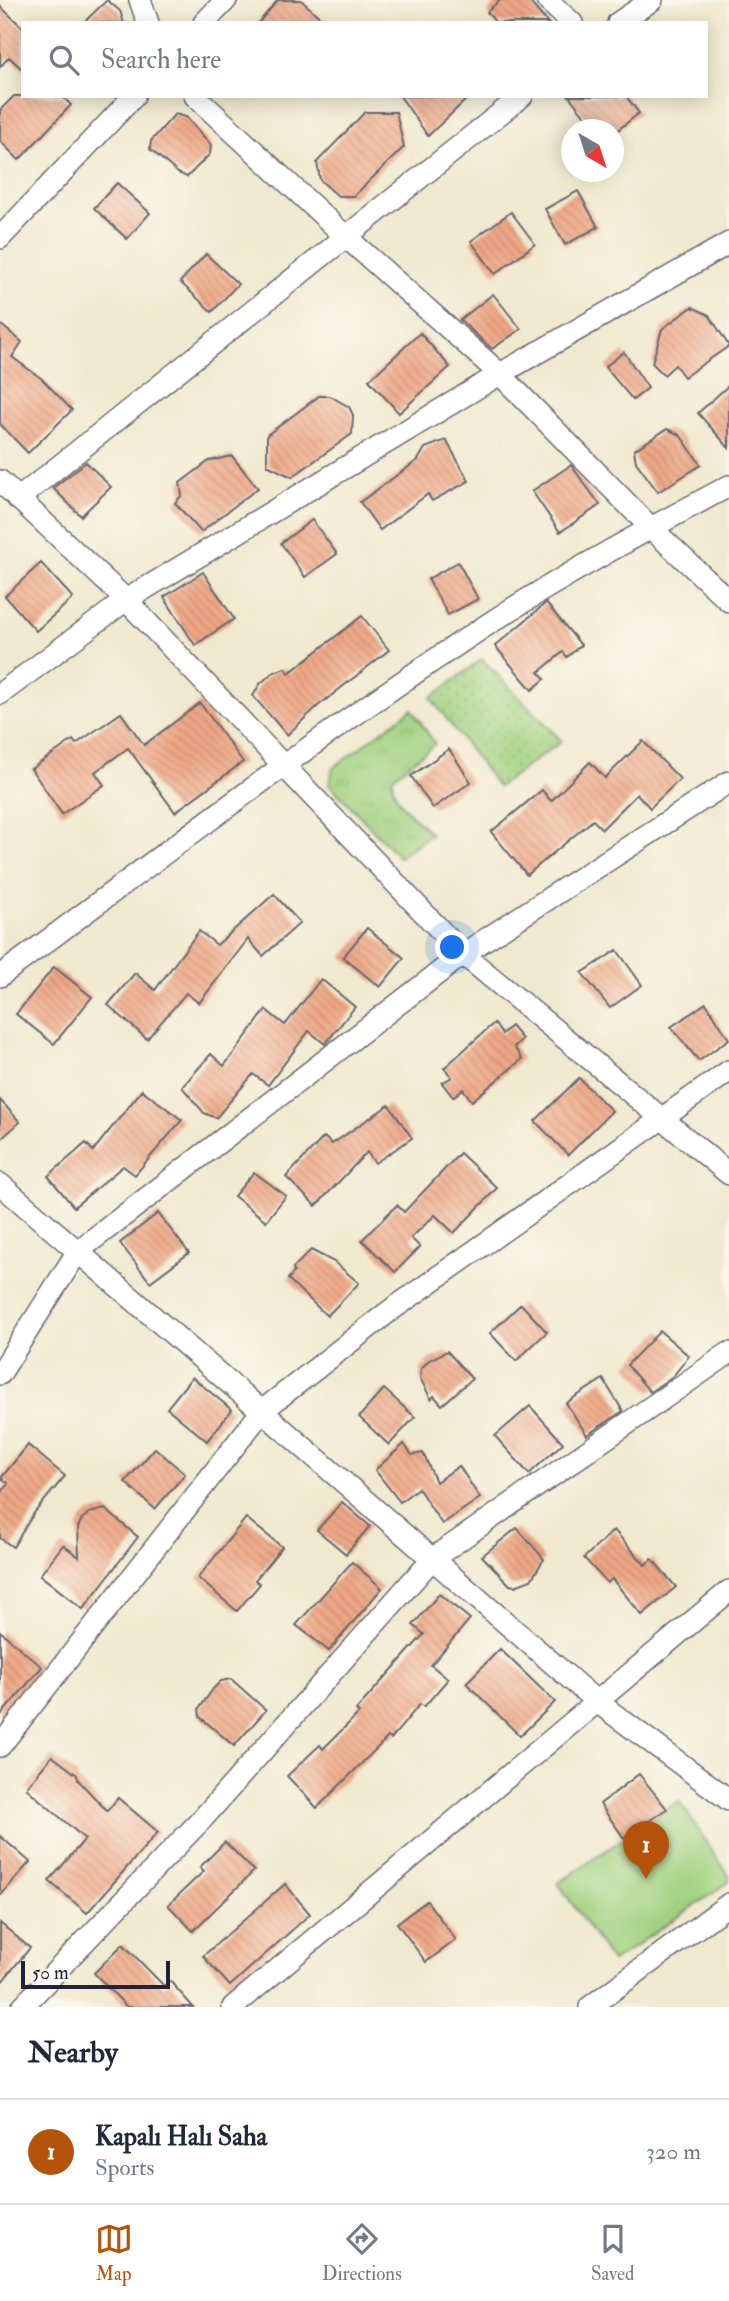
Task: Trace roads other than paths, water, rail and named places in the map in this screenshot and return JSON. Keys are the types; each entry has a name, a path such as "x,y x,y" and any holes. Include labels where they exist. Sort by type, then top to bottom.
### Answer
{"street":[{"path":"140,0 147,21"},
{"path":"206,21 226,0"},
{"path":"547,0 570,21"},
{"path":"621,21 652,0"},
{"path":"0,238 132,98"},
{"path":"197,98 345,236 500,374 651,528 729,601"},
{"path":"18,499 519,98"},
{"path":"0,694 126,600 500,374 729,243"},
{"path":"0,481 126,600 463,954 729,1174"},
{"path":"0,975 284,765 492,621 651,528 729,486"},
{"path":"0,1374 79,1251 463,954 729,782"},
{"path":"0,1746 262,1411 387,1313 729,1071"},
{"path":"0,1184 596,1701 729,1800"},
{"path":"22,2007 204,1817 432,1559 729,1353"},
{"path":"233,2007 430,1845 596,1701 729,1591"},
{"path":"590,2007 729,1903"}],"place":[{"name":"Kapalı Halı Saha","path":"646,1879"}]}
